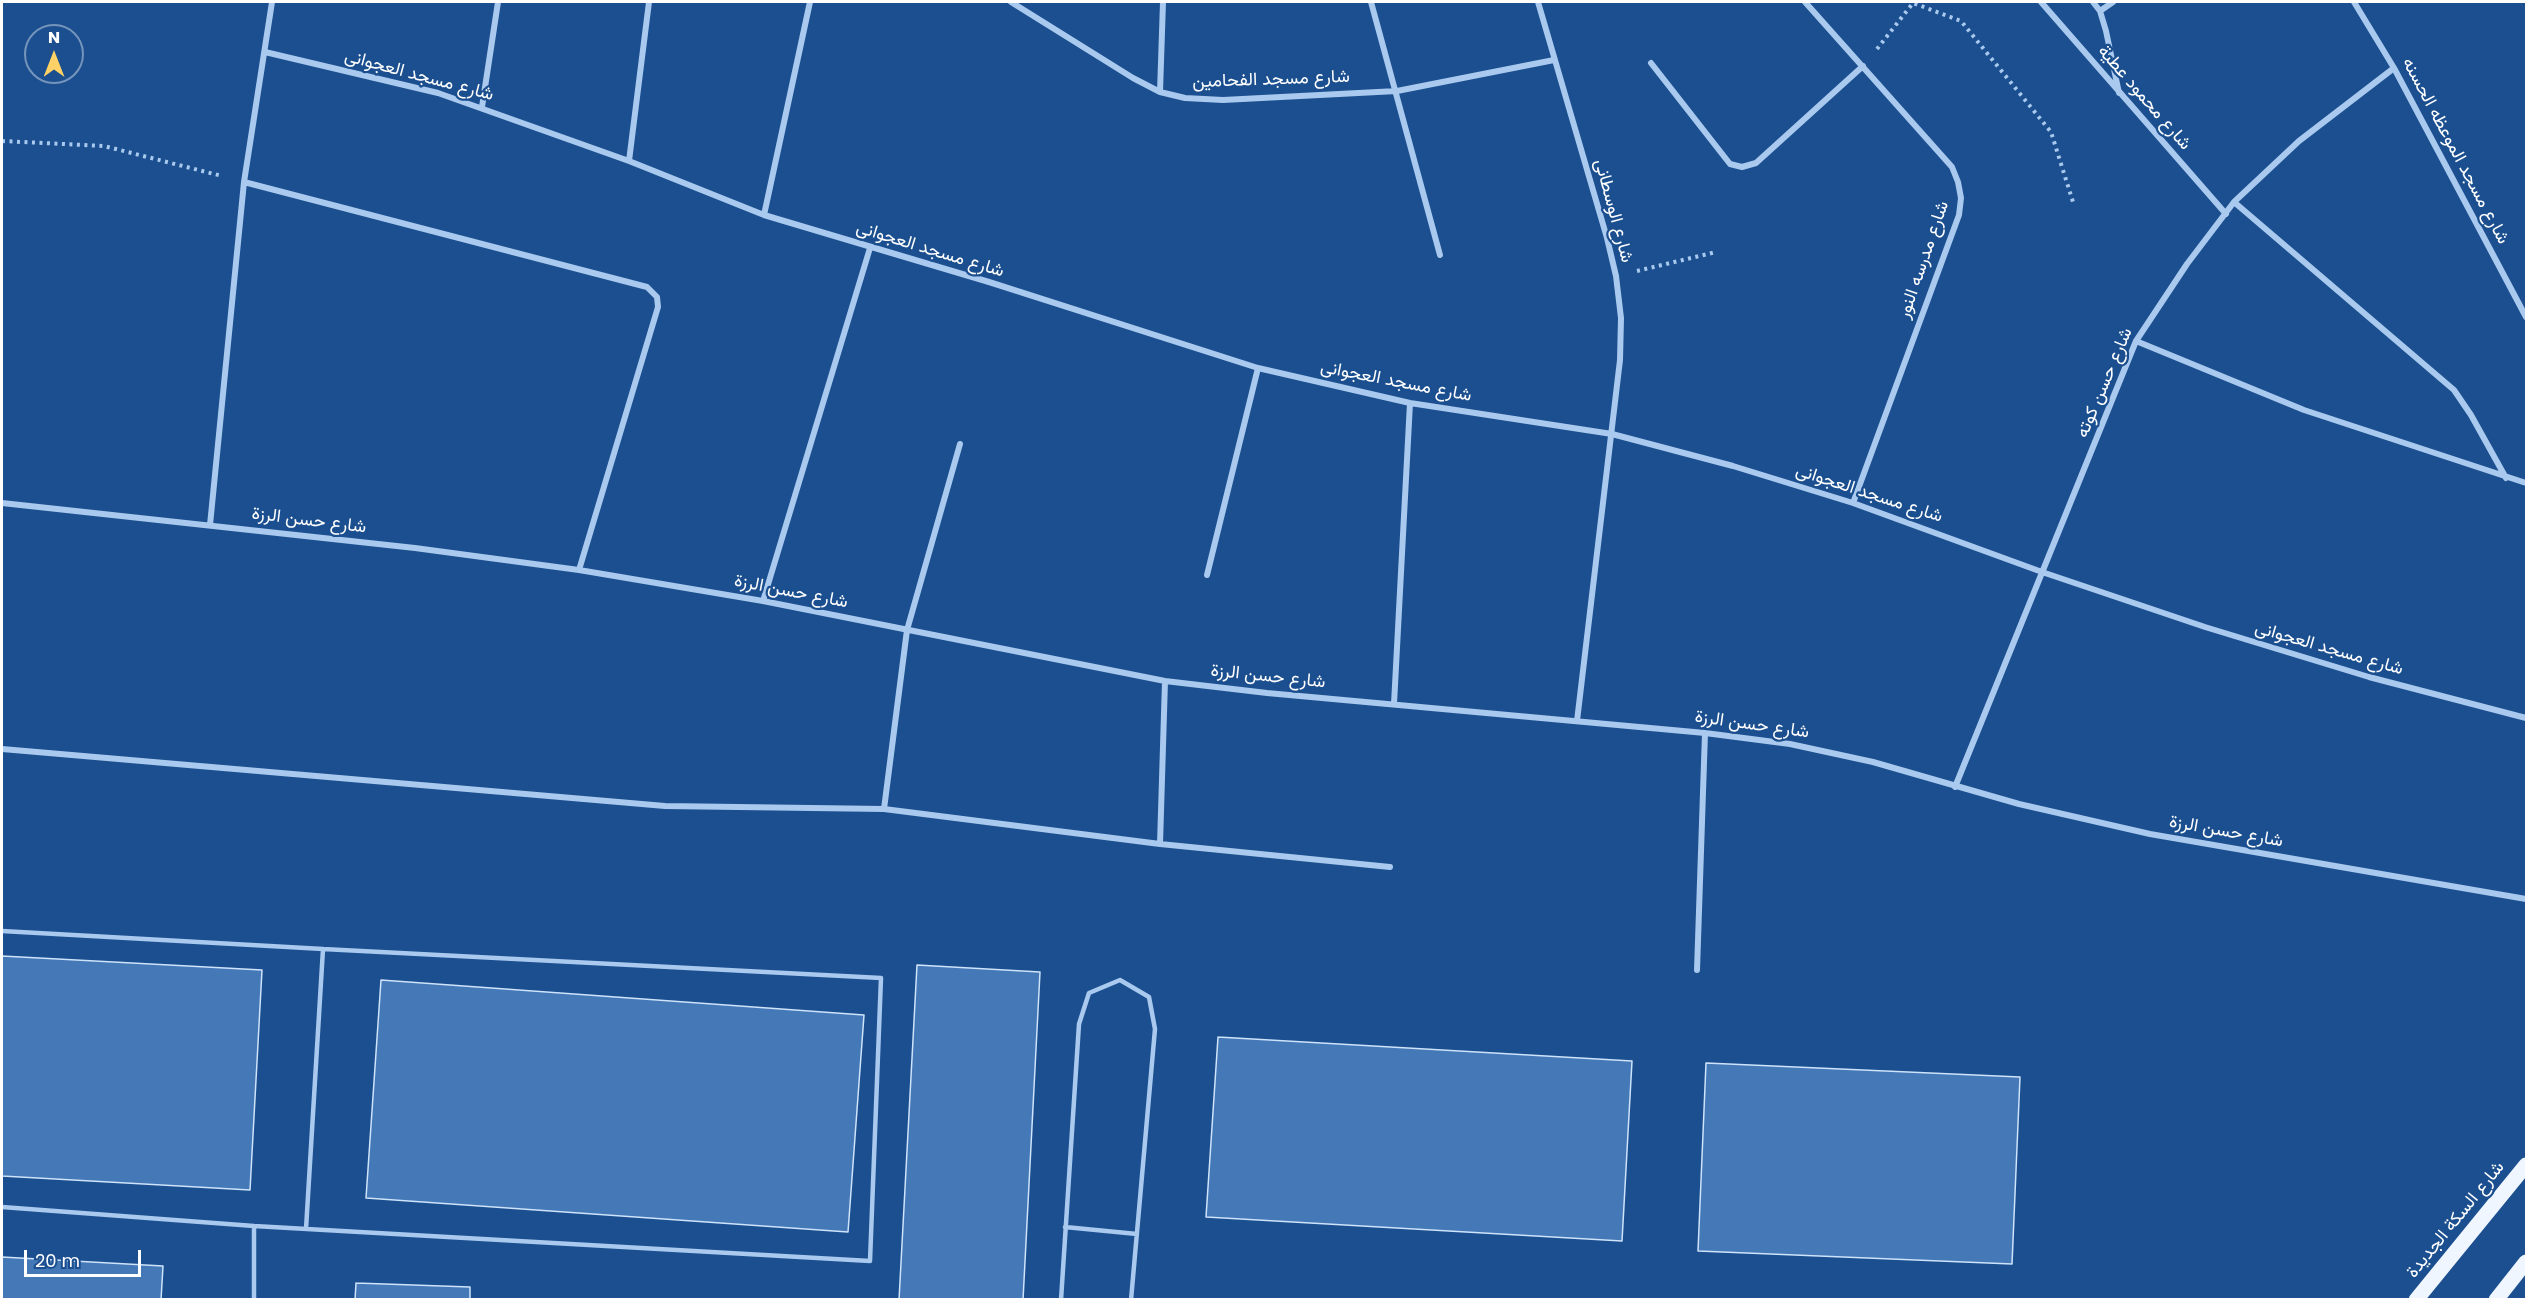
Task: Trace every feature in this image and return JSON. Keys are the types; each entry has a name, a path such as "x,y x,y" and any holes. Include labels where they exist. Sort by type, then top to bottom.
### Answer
{"main road":[{"name":"شارع السكة الجديدة","path":"2416,1299 2526,1165"},
{"path":"2503,1297 2526,1262"}],"street":[{"path":"210,525 244,182 272,2"},
{"path":"482,107 498,2"},
{"path":"629,161 649,2"},
{"path":"764,215 810,2"},
{"name":"شارع مسجد الفحامين","path":"1011,2 1133,78 1160,92 1185,98 1223,100 1396,91 1554,60"},
{"path":"1160,92 1163,2"},
{"path":"1371,2 1440,255"},
{"name":"شارع الوسطانى","path":"1538,2 1607,238 1616,276 1621,318 1620,360 1612,434 1577,721"},
{"name":"شارع مدرسه النور","path":"1805,2 1952,167 1959,182 1961,198 1959,215 1852,503"},
{"name":"شارع محمود عطية","path":"2041,2 2226,214"},
{"path":"2093,2 2100,11 2112,52 2120,93"},
{"path":"2100,11 2113,2"},
{"name":"شارع مسجد الموعظه الحسنه","path":"2354,2 2394,68 2526,317"},
{"name":"شارع مسجد العجوانى","path":"265,52 438,93 482,107 629,161 764,215 989,282 1258,368 1410,403 1612,434 1733,466 1852,503 2042,572 2205,627 2369,677 2526,718"},
{"path":"1651,63 1730,164 1742,167 1756,163 1863,66"},
{"name":"شارع حسن كوته","path":"1955,787 2136,341 2187,264 2234,202 2299,141 2394,68"},
{"path":"244,182 647,287 657,297 658,307 579,570"},
{"path":"2234,202 2454,390 2471,415 2506,478"},
{"path":"763,601 870,248"},
{"path":"2136,341 2304,410 2526,483"},
{"path":"1207,575 1258,368"},
{"path":"1394,704 1410,403"},
{"path":"884,809 907,630 960,444"},
{"name":"شارع حسن الرزة","path":"2,503 210,525 579,570 763,601 1165,681 1267,693 1705,733 1790,744 1873,762 2019,804 2150,834 2526,898"},
{"path":"1160,844 1165,681"},
{"path":"1697,970 1705,733"},
{"path":"2,749 664,806 884,809 1160,844 1390,867"}],"lane":[{"path":"2,931 881,978 870,1261 254,1226 2,1208"},
{"path":"306,1228 323,949"},
{"path":"1061,1299 1079,1024 1089,993 1120,980 1149,996 1155,1029 1131,1299"},
{"path":"254,1226 254,1299"},
{"path":"1065,1227 1137,1234"}],"path":[{"path":"1863,66 1913,3 1961,21 2051,132 2073,202"},
{"path":"2,141 104,146 244,182"},
{"path":"1616,276 1716,252"}],"building":[{"path":"2,956 262,970 250,1190 2,1176"},
{"path":"917,965 1040,972 1023,1300 899,1300"},
{"path":"381,980 864,1015 848,1232 366,1198"},
{"path":"1218,1037 1632,1061 1622,1241 1206,1217"},
{"path":"1706,1063 2020,1077 2012,1264 1698,1251"},
{"path":"2,1257 163,1266 161,1300 2,1300"},
{"path":"356,1283 470,1287 470,1300 355,1300"}]}
